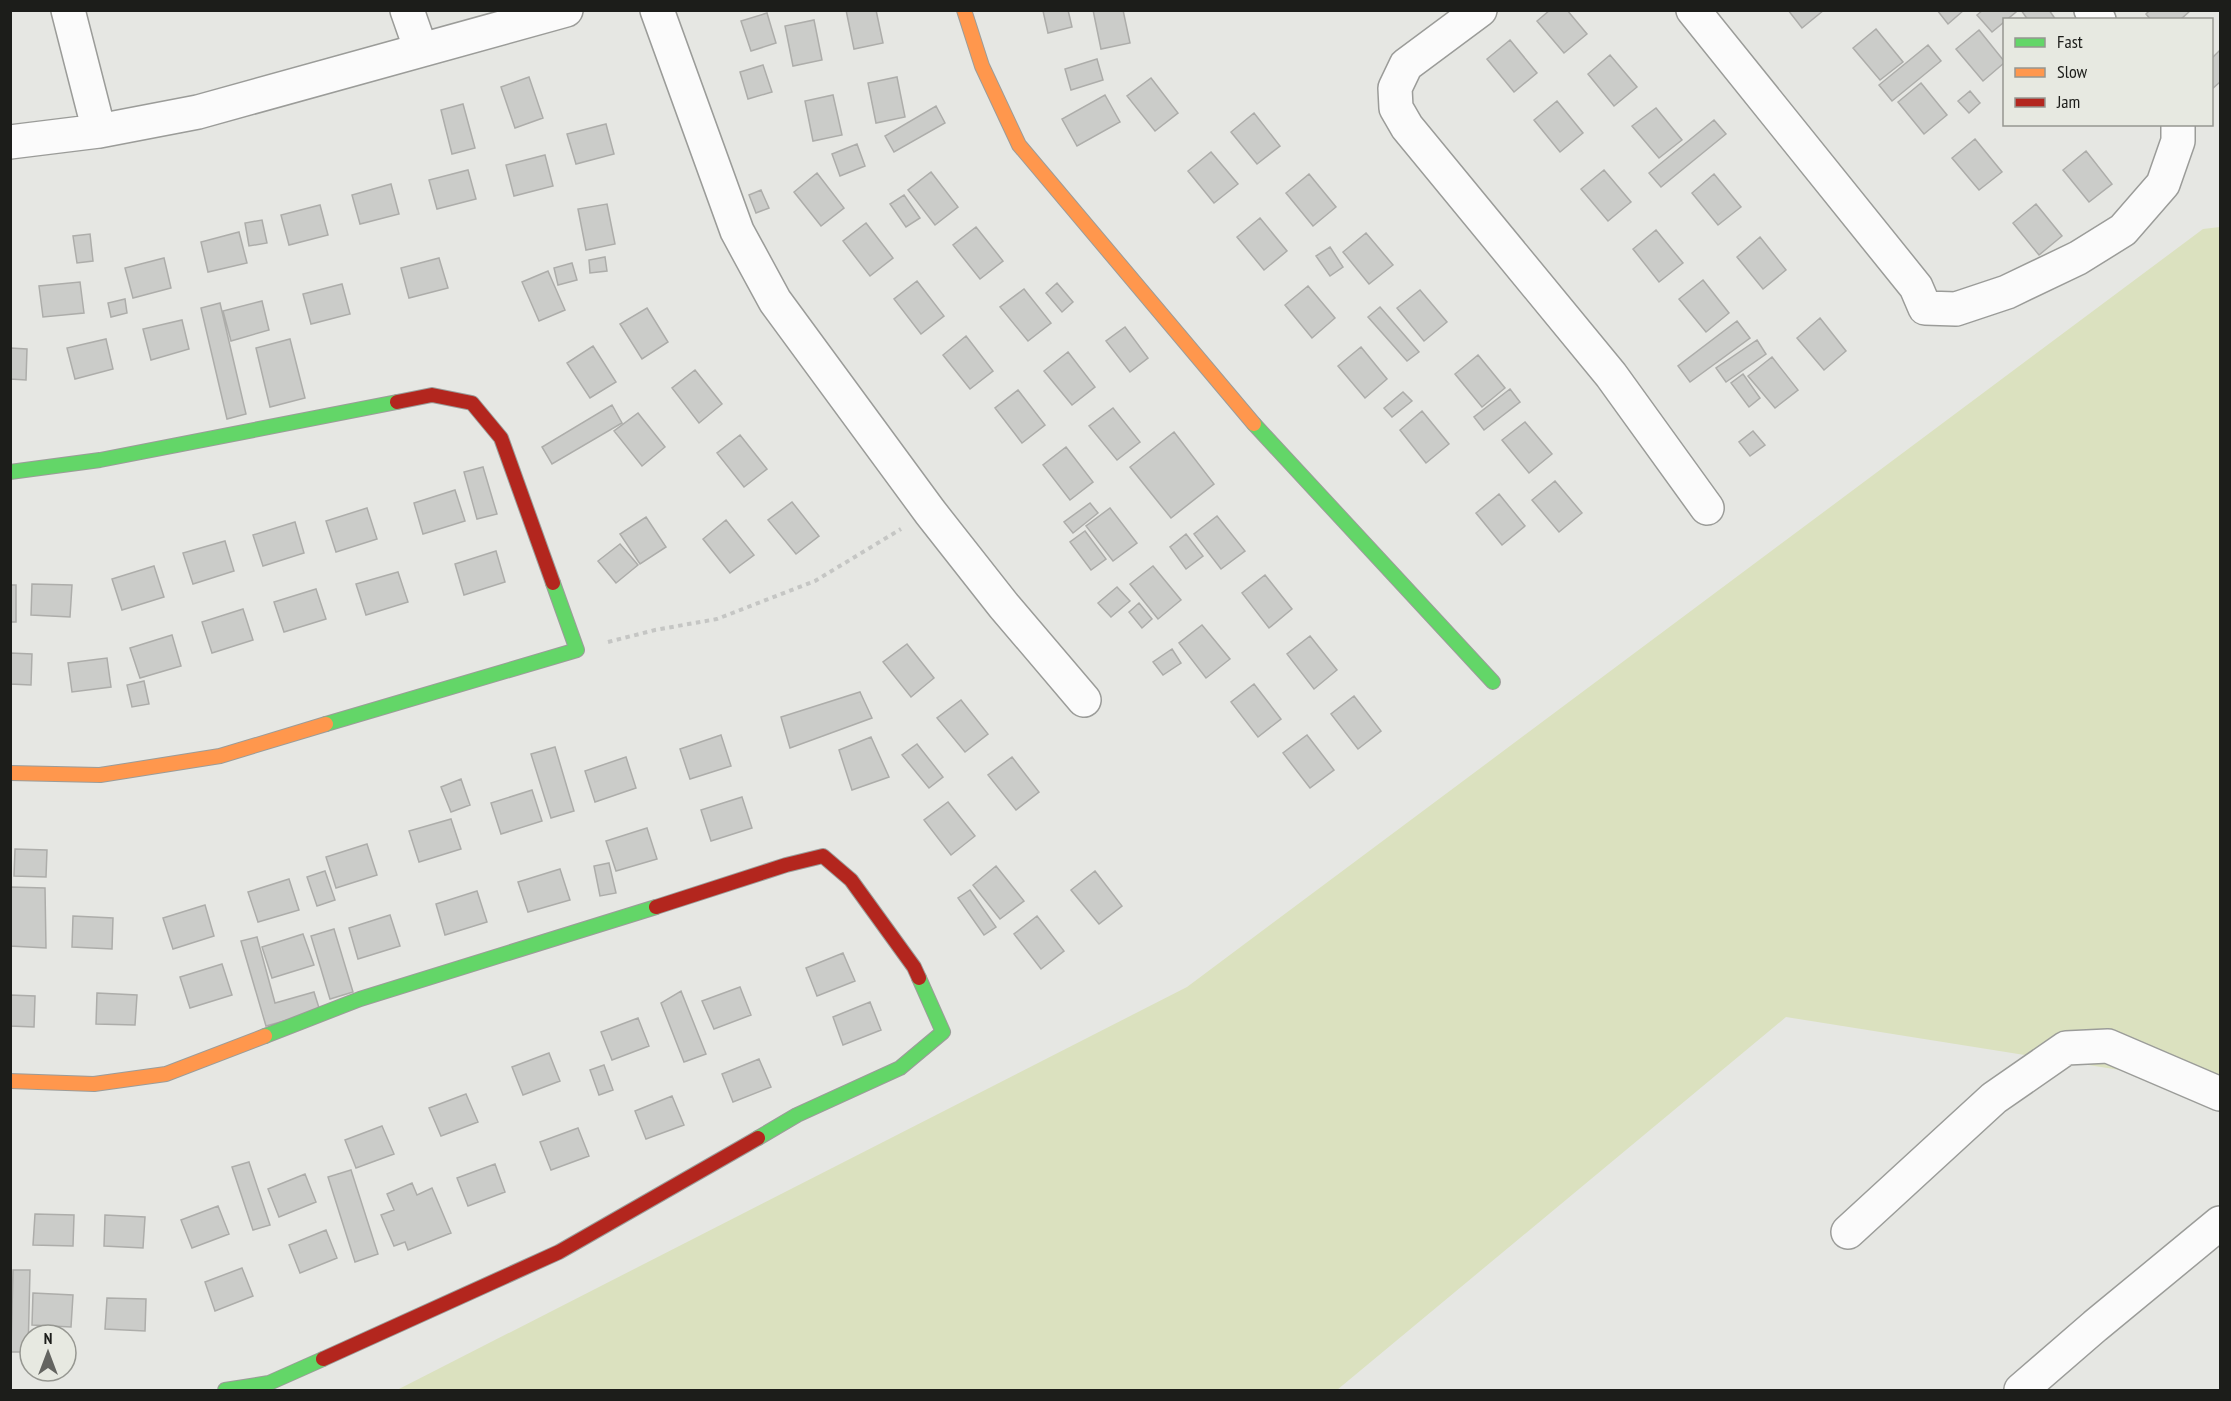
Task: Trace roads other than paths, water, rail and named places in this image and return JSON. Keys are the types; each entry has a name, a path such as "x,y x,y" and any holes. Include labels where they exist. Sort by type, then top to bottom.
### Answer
{"street":[{"path":"68,10 99,131"},
{"path":"407,10 421,50"},
{"path":"10,142 99,131 198,112 566,10"},
{"path":"657,10 737,231 775,301 930,512 1004,606 1084,700"},
{"path":"964,10 982,66 1019,145 1238,407 1492,682"},
{"path":"1480,10 1406,65 1395,88 1396,108 1407,127 1611,375 1707,508"},
{"path":"1693,10 1916,287 1924,308 1956,309 2007,292 2078,258 2123,230 2163,184 2178,141 2178,126"},
{"path":"10,472 100,460 432,395 472,403 501,438 577,650 220,756 100,775 10,773"},
{"path":"10,1081 94,1084 166,1074 360,999 786,865 823,856 851,880 914,967 943,1032 900,1068 797,1115 559,1252 269,1383 225,1390"},
{"path":"1848,1232 1994,1098 2066,1048 2108,1046 2220,1095"},
{"path":"2021,1390 2220,1223"}]}
